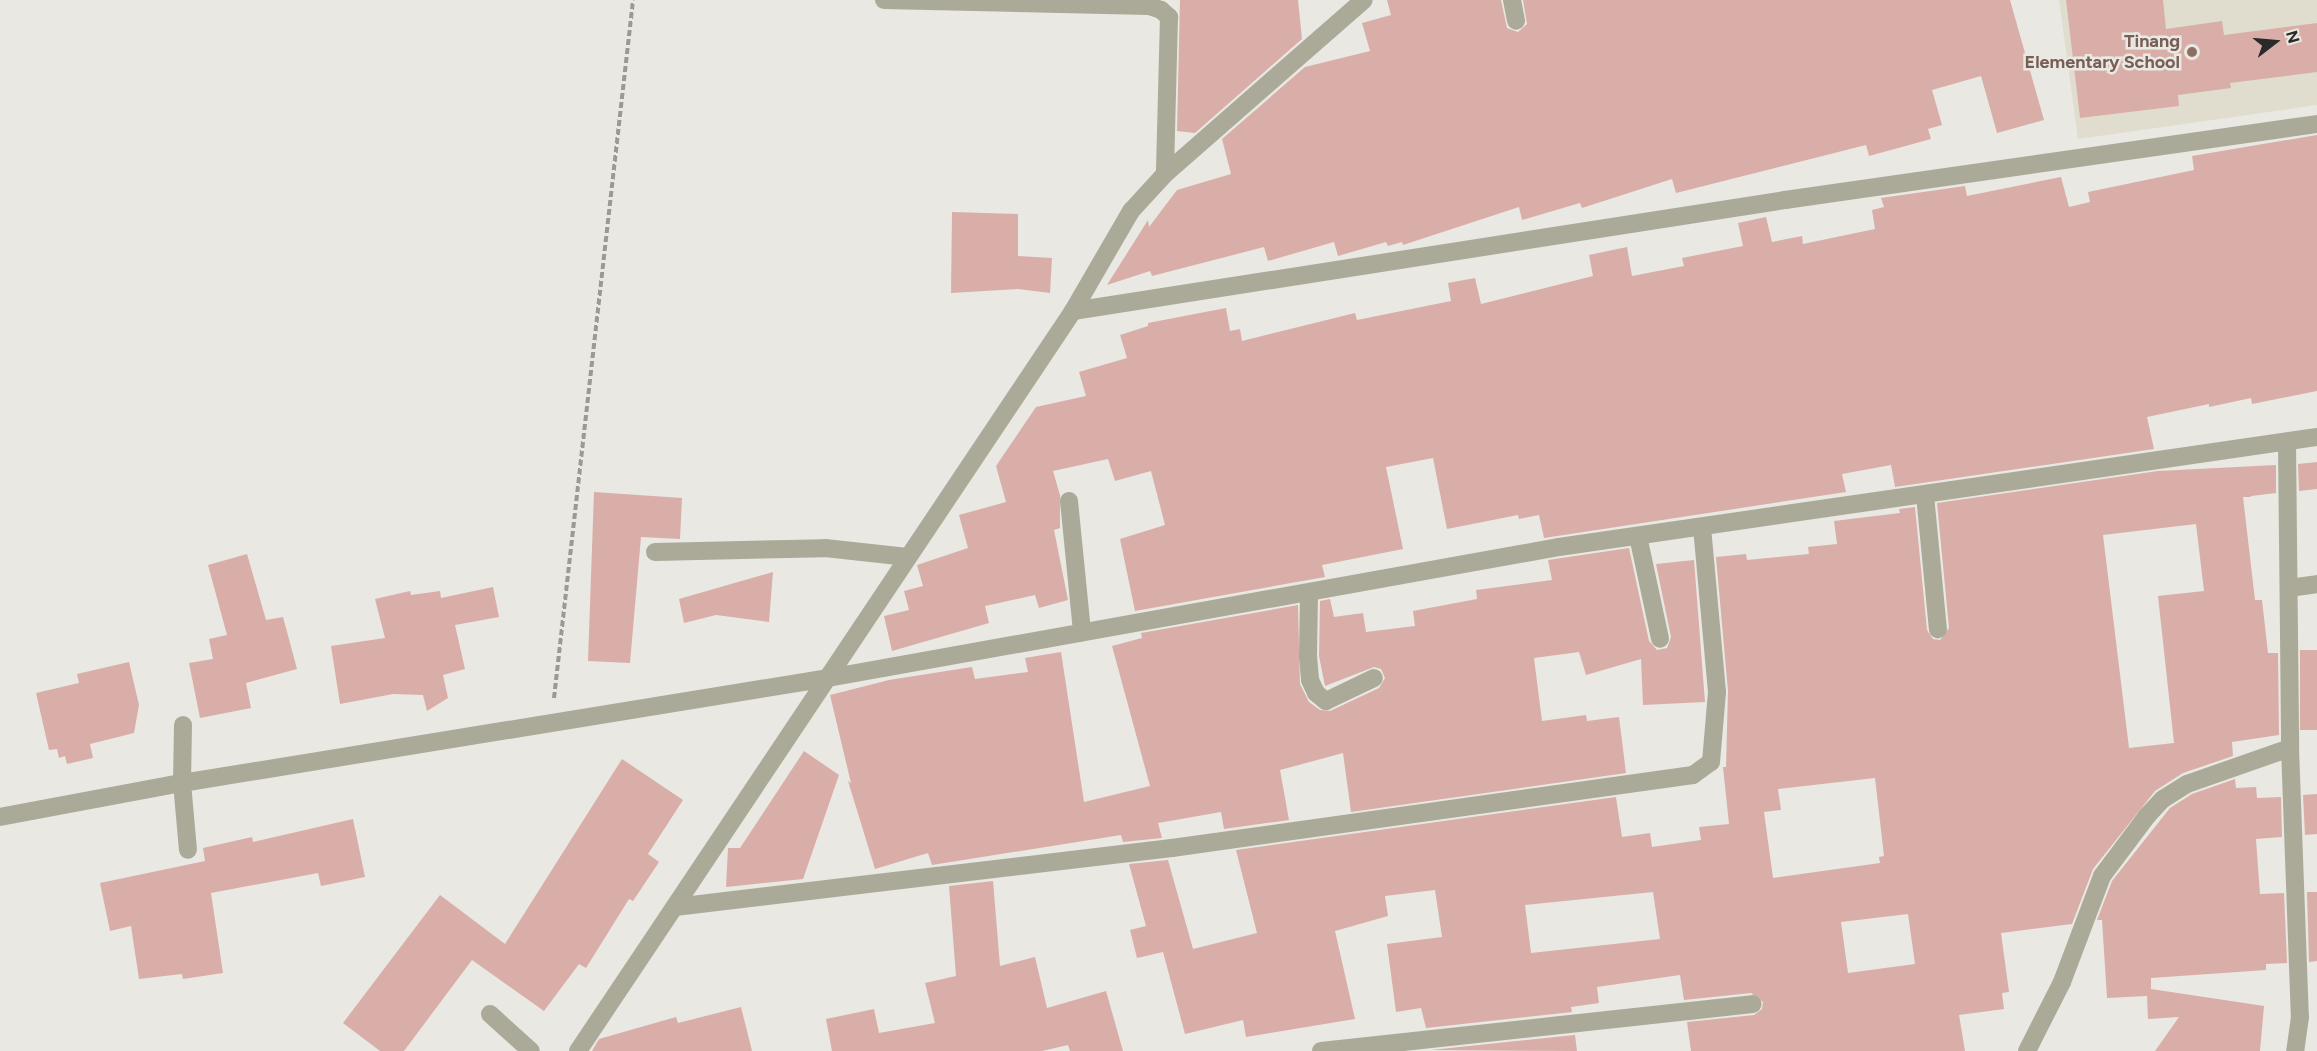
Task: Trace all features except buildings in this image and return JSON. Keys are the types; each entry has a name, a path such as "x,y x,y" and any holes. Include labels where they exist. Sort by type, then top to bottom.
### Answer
{"street":[{"path":"884,0 1149,6 1161,10 1169,17 1165,174"},
{"path":"578,1051 1073,311 1131,211 1165,174 1364,0"},
{"path":"1512,0 1516,21"},
{"path":"1073,311 1785,200 2317,124"},
{"path":"0,817 182,783 828,678 1638,536 2317,437"},
{"path":"2287,443 2290,748 2300,1017 2295,1051"},
{"path":"1925,495 1938,629"},
{"path":"1069,501 1082,632"},
{"path":"675,907 1172,848 1694,776 1711,762 1717,692 1702,527"},
{"path":"1638,536 1660,639"},
{"path":"655,552 825,548 908,557"},
{"path":"2289,588 2317,584"},
{"path":"1309,593 1308,656 1310,680 1316,693 1326,700 1374,678"},
{"path":"183,725 182,783 188,850"},
{"path":"2027,1051 2062,982 2102,876 2147,816 2163,799 2187,784 2290,748"},
{"path":"1321,1051 1752,1005"},
{"path":"490,1014 531,1051"}],"path":[{"path":"551,723 633,0"}],"shaded area":[{"name":"Tinang Elementary School","path":"2059,0 2317,0 2317,105 2078,139"}],"place":[{"name":"Tinang Elementary School","path":"2192,52"}]}
